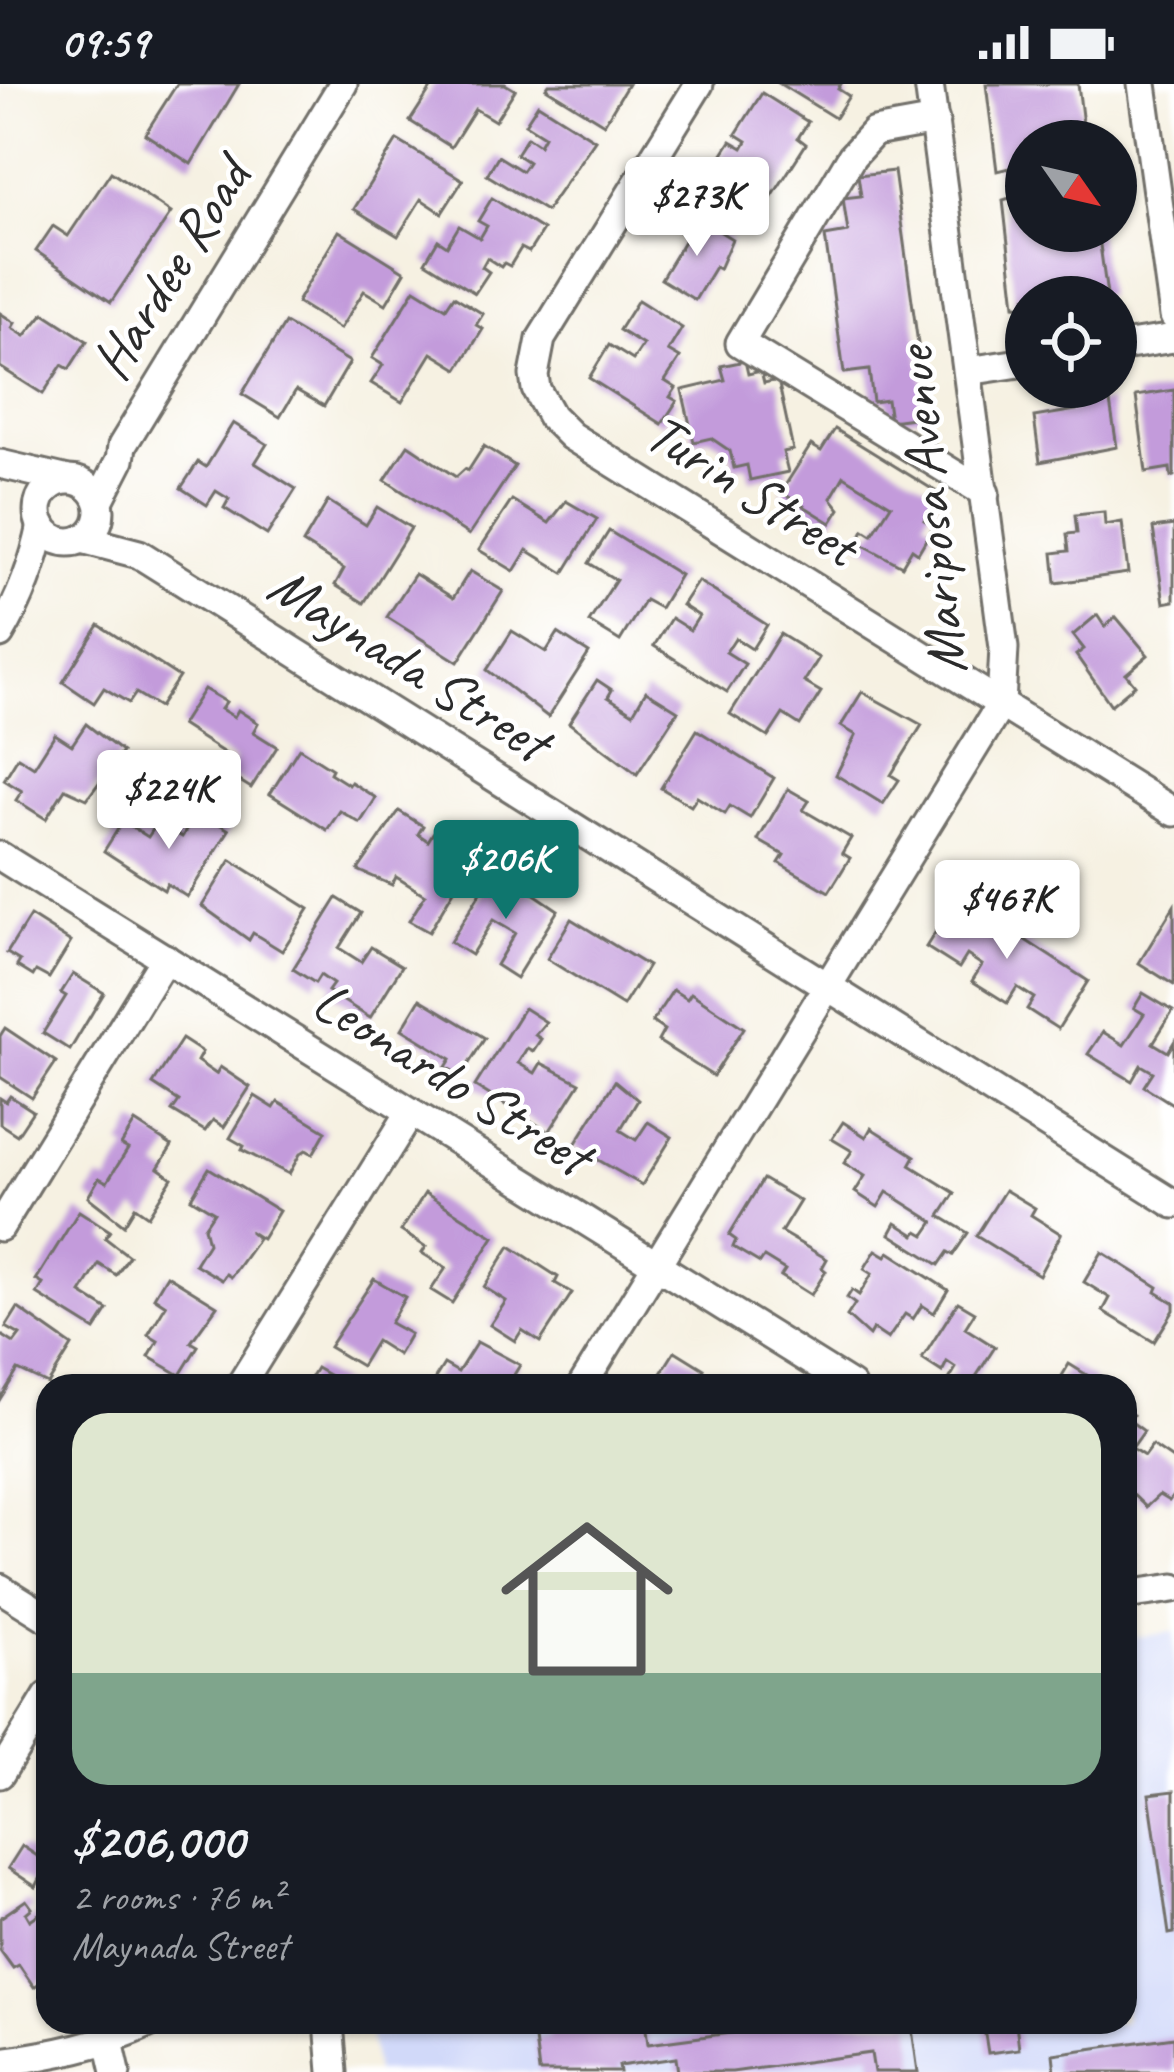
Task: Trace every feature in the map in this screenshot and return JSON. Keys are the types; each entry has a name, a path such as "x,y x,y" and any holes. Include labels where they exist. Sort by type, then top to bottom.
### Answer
{"street":[{"name":"Hardee Road","path":"100,506 122,446 343,84"},
{"name":"Turin Street","path":"699,84 547,326 537,352 536,389 551,416 571,436 1174,812"},
{"name":"Mariposa Avenue","path":"589,1374 1001,704 1004,648 929,84"},
{"path":"1142,84 1174,316"},
{"path":"935,121 874,132 852,156 740,343 985,493"},
{"path":"1137,344 1174,338"},
{"path":"968,371 1005,365"},
{"name":"Hardee Road","path":"69,479 107,451 122,446"},
{"path":"2,466 92,488 100,506 98,525 77,541 31,595 19,601"},
{"path":"2,466 51,536 77,541"},
{"path":"0,634 30,571 47,488 69,479"},
{"name":"Maynada Street","path":"100,506 139,554"},
{"name":"Maynada Street","path":"77,541 139,554 1174,1204"},
{"name":"Leonardo Street","path":"0,856 832,1374"},
{"path":"0,1227 165,958"},
{"path":"247,1374 410,1113"},
{"path":"0,1588 36,1610"},
{"path":"1137,1593 1174,1588"},
{"path":"0,1774 36,1716"},
{"path":"0,2062 51,2055 124,2034"},
{"path":"330,2034 333,2072"},
{"path":"109,2041 116,2072"}],"shaded area":[{"path":"1174,1632 1174,2072 375,2072 370,2034 1137,2034 1137,1637"}],"building":[{"path":"177,84 239,84 191,164 145,134"},
{"path":"434,84 505,84 515,90 495,121 475,109 451,147 410,121"},
{"path":"549,84 628,84 604,124 546,88"},
{"path":"780,84 841,84 838,89 849,96 835,118"},
{"path":"986,84 1078,84 1082,120 1005,120 1005,169 997,171"},
{"path":"762,93 808,122 798,138 806,144 770,200 761,193 750,210 705,182 731,141 743,148 747,141 736,134"},
{"path":"538,104 595,140 546,211 487,175 498,156 522,171 528,162 516,154 527,137 539,145 544,136 525,124"},
{"path":"397,140 463,180 442,213 421,199 398,236 354,209"},
{"path":"894,171 928,416 890,421 887,400 873,402 869,370 844,373 825,236 848,232 843,198 861,196 858,175"},
{"path":"111,172 171,213 111,302 36,251 53,226 68,236"},
{"path":"492,198 543,230 529,252 521,248 510,266 504,263 501,267 487,258 482,267 489,272 475,293 425,262 438,240 447,246 459,226 480,238 487,226 478,221"},
{"path":"698,218 732,239 719,269 715,267 695,300 661,279"},
{"path":"339,231 405,272 386,304 364,291 340,329 297,302"},
{"path":"1009,252 1101,252 1104,276 1012,276"},
{"path":"415,289 446,308 454,296 483,314 476,325 483,329 458,369 432,353 402,402 371,383 383,365 372,358"},
{"path":"638,300 682,328 668,351 680,358 665,381 676,388 670,397 677,401 662,424 589,378 609,345 633,360 643,345 619,330"},
{"path":"0,313 25,336 44,313 87,341 69,369 62,365 43,394 0,367"},
{"path":"285,323 350,362 324,406 296,390 280,417 242,394"},
{"path":"745,361 748,374 761,371 764,383 778,380 793,450 783,452 788,472 750,480 747,465 734,468 730,451 711,438 694,442 682,390 725,380 721,366"},
{"path":"1174,390 1174,476 1170,468 1146,472 1137,396"},
{"path":"1111,408 1117,447 1040,462 1034,417"},
{"path":"233,423 267,444 255,463 296,489 267,535 224,508 229,499 216,491 207,505 181,488 198,462 206,467"},
{"path":"835,429 940,494 924,520 934,526 918,553 912,549 902,566 858,542 864,530 872,535 891,505 844,476 831,498 840,509 831,523 781,492 811,445 821,451"},
{"path":"408,445 456,477 468,471 484,446 515,466 469,535 385,480"},
{"path":"512,500 549,523 566,501 597,519 564,573 527,550 514,571 479,550"},
{"path":"328,501 366,525 377,507 411,528 364,603 335,585 344,569 303,543"},
{"path":"1104,512 1105,525 1122,522 1128,573 1056,583 1053,553 1069,551 1067,534 1077,533 1075,515"},
{"path":"1174,525 1174,601 1164,603 1153,528"},
{"path":"609,531 680,575 660,608 645,600 620,641 589,622 616,580 589,563"},
{"path":"470,571 503,591 458,662 387,617 415,574 453,598"},
{"path":"698,581 767,625 752,649 735,638 726,652 745,664 727,692 654,646 671,618 690,630 699,616 682,605"},
{"path":"1097,615 1105,627 1116,617 1148,655 1126,674 1135,685 1111,705 1076,655 1084,649 1073,635"},
{"path":"99,625 179,677 159,707 136,693 129,703 104,688 94,703 63,682"},
{"path":"512,631 546,652 558,633 589,653 548,717 487,670"},
{"path":"780,634 819,658 804,682 821,692 800,725 783,714 768,737 730,714"},
{"path":"597,680 612,690 608,697 633,713 646,691 678,711 637,774 569,723"},
{"path":"204,689 226,702 221,709 234,717 238,710 258,723 253,732 277,747 251,788 227,773 235,760 181,725"},
{"path":"862,692 922,725 891,775 899,780 883,804 836,775 856,735 841,726"},
{"path":"86,724 122,752 87,799 65,789 46,819 16,800 22,791 4,780 18,757 34,767 55,734 72,745"},
{"path":"697,730 774,778 750,818 730,806 725,814 697,797 691,806 661,788"},
{"path":"299,748 332,769 330,773 376,798 360,823 340,811 327,830 270,794"},
{"path":"788,789 809,801 803,810 851,838 842,853 850,858 829,892 779,863 784,855 758,840"},
{"path":"198,811 229,830 187,897 167,884 164,890 104,851 123,821 148,837 158,822 182,837"},
{"path":"399,811 423,826 418,834 428,841 433,833 460,849 448,870 461,878 429,932 409,921 425,895 396,877 392,885 358,870"},
{"path":"231,860 309,909 282,951 253,933 249,940 202,906"},
{"path":"492,874 522,892 524,887 558,910 516,978 496,965 515,933 493,920 471,955 450,942"},
{"path":"958,896 1088,981 1058,1029 1027,1009 1034,998 1017,987 1007,1003 972,981 982,965 967,955 959,968 926,947"},
{"path":"337,898 361,913 339,948 361,962 371,947 402,966 370,1018 328,991 333,984 320,975 315,983 293,969"},
{"path":"1174,906 1174,985 1139,963"},
{"path":"30,916 71,942 49,978 36,971 33,976 7,953"},
{"path":"571,919 648,966 623,1006 547,959"},
{"path":"73,974 104,993 70,1050 43,1033 66,996 61,993"},
{"path":"673,990 687,999 691,993 744,1028 713,1076 658,1041 664,1030 652,1022"},
{"path":"1143,993 1173,1011 1153,1043 1168,1052 1174,1042 1174,1105 1144,1086 1153,1072 1141,1065 1132,1081 1088,1054 1103,1032 1124,1045 1144,1014 1134,1008"},
{"path":"420,999 485,1038 461,1076 446,1067 451,1059 402,1029"},
{"path":"524,1008 546,1022 535,1035 541,1039 533,1051 527,1048 518,1063 535,1073 541,1063 580,1083 549,1132 475,1086"},
{"path":"5,1028 56,1062 32,1098 0,1077 0,1036"},
{"path":"182,1039 202,1052 197,1061 216,1074 220,1067 250,1087 224,1127 213,1120 205,1131 172,1111 179,1101 153,1084"},
{"path":"615,1081 638,1100 620,1130 636,1140 648,1122 672,1137 642,1185 574,1146"},
{"path":"10,1096 33,1111 17,1135 0,1124 0,1098 6,1102"},
{"path":"255,1096 274,1108 278,1102 326,1131 313,1154 306,1150 300,1154 289,1174 242,1150 244,1146 230,1138"},
{"path":"135,1122 172,1146 158,1168 172,1178 148,1216 135,1207 124,1225 88,1197 99,1178 107,1182 128,1149 121,1145"},
{"path":"843,1122 866,1137 871,1128 915,1156 910,1165 955,1193 940,1216 968,1233 953,1255 948,1252 939,1265 890,1234 896,1223 915,1235 918,1231 925,1235 934,1222 887,1192 878,1207 855,1192 865,1176 844,1163 852,1151 832,1139"},
{"path":"209,1168 279,1211 262,1239 249,1231 258,1239 231,1277 226,1274 222,1280 195,1264 208,1243 204,1227 214,1212 191,1198"},
{"path":"763,1179 800,1201 781,1232 827,1259 822,1268 826,1271 811,1295 781,1276 785,1270 764,1257 760,1263 733,1247 736,1240 729,1235"},
{"path":"1005,1190 1035,1208 1031,1215 1061,1234 1039,1275 976,1236"},
{"path":"425,1193 494,1237 452,1303 431,1290 446,1268 422,1253 426,1247 401,1231"},
{"path":"79,1211 110,1231 105,1238 129,1256 116,1275 99,1264 81,1293 108,1310 95,1330 37,1294 43,1284 36,1280"},
{"path":"510,1246 558,1277 555,1283 572,1293 540,1342 522,1330 515,1341 490,1325 506,1301 484,1287"},
{"path":"876,1250 886,1256 889,1252 948,1290 934,1313 922,1305 913,1319 905,1314 888,1339 873,1329 869,1336 847,1316 855,1304 847,1298 852,1290 859,1295 872,1274 864,1269"},
{"path":"1102,1252 1158,1287 1156,1292 1174,1303 1154,1342 1103,1311 1110,1298 1084,1282"},
{"path":"167,1275 217,1306 191,1342 198,1346 181,1374 149,1357 158,1341 148,1335 166,1305 154,1297"},
{"path":"374,1279 405,1297 390,1323 410,1334 398,1355 376,1341 361,1366 329,1347"},
{"path":"958,1302 975,1312 965,1328 995,1347 978,1374 952,1374 956,1368 947,1362 942,1372 922,1359"},
{"path":"18,1308 72,1346 54,1374 36,1374 36,1378 18,1370 0,1399 0,1334 14,1343 20,1335 6,1327"},
{"path":"477,1342 520,1365 514,1374 438,1374 444,1364 458,1372"},
{"path":"675,1351 704,1369 701,1374 661,1374"},
{"path":"1069,1364 1085,1374 1063,1374"},
{"path":"1152,1445 1174,1460 1174,1494 1169,1501 1159,1495 1146,1507 1137,1498 1137,1451 1144,1456"},
{"path":"1174,1791 1174,1933 1169,1934 1149,1794"},
{"path":"22,1846 36,1855 36,1887 8,1868"},
{"path":"26,1900 32,1908 26,1913 30,1920 36,1916 34,1987 19,1965 13,1968 0,1950 0,1918"},
{"path":"647,2034 648,2044 723,2034 913,2034 918,2072 874,2072 871,2053 732,2072 678,2072 676,2058 619,2066 620,2072 539,2072 535,2039"},
{"path":"985,2034 1017,2034 1019,2049 988,2053"},
{"path":"1174,2037 1174,2072 1055,2072 1053,2054"}]}
